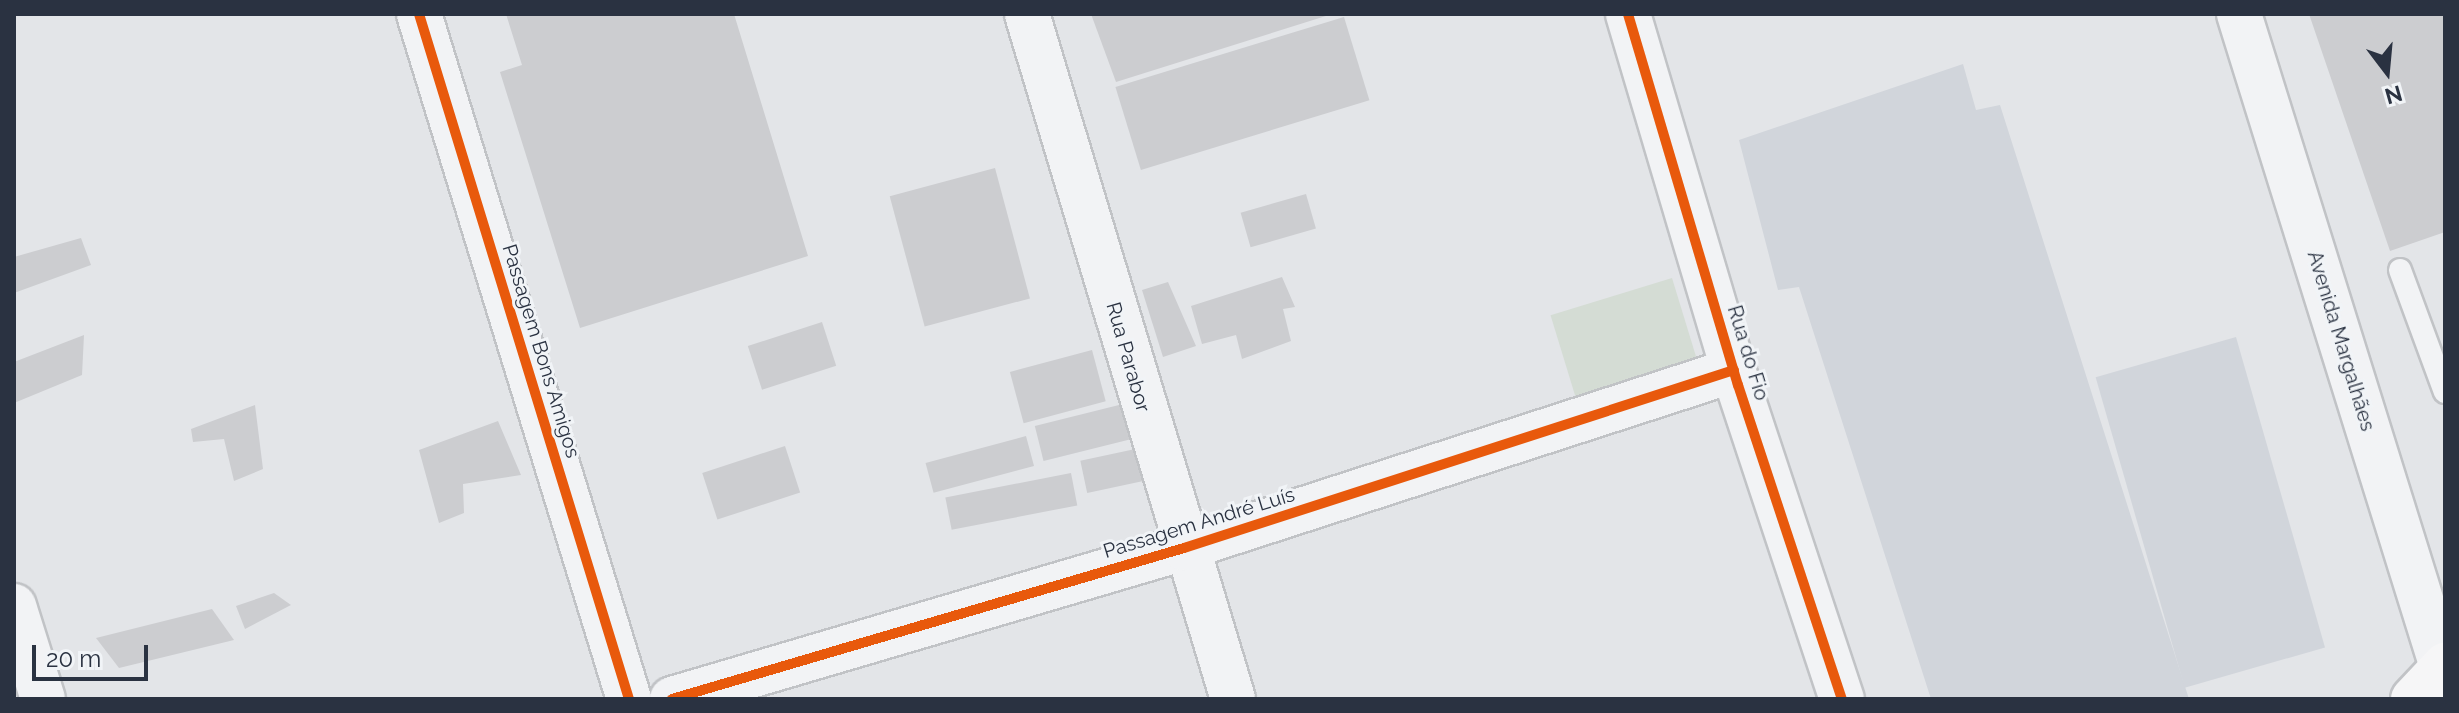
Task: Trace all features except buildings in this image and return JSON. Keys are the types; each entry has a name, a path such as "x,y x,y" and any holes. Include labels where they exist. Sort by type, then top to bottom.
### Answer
{"highway":[{"path":"2413,699 2444,666"}],"street":[{"name":"Passagem Bons Amigos","path":"419,14 629,699"},
{"name":"Rua Parabor","path":"1027,14 1184,548 1233,699"},
{"name":"Rua do Fio","path":"1628,14 1734,370 1842,699"},
{"name":"Avenida Margalhães","path":"2239,14 2444,666"},
{"name":"Passagem André Luís","path":"672,699 1184,548 1734,370"},
{"path":"14,606 43,699"}],"lane":[{"path":"2400,270 2445,392"}],"shaded area":[{"path":"1963,64 1976,110 2000,105 2189,699 1931,699 1799,287 1778,290 1739,140"},
{"path":"1672,278 1699,365 1577,402 1551,315"},
{"path":"2236,337 2325,647 2185,688 2096,377"}],"cycle path":[{"path":"419,14 629,699"},
{"path":"1628,14 1738,385 1842,699"},
{"path":"672,699 1184,548 1734,370"}]}
